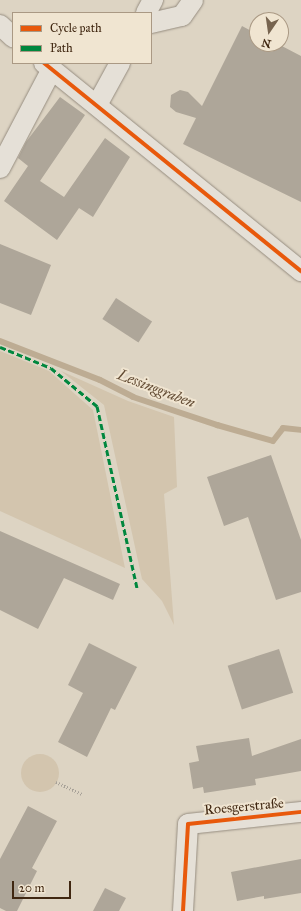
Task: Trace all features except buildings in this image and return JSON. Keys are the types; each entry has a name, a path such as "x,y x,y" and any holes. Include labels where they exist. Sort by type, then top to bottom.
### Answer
{"street":[{"path":"147,12 153,0"},
{"path":"152,23 182,16 193,0"},
{"path":"0,25 12,36"},
{"path":"97,105 119,64"},
{"path":"0,168 48,66 301,271"},
{"name":"Roesgerstraße","path":"183,911 188,824 301,812"}],"path":[{"path":"56,782 82,794"}],"shaded area":[{"path":"0,351 49,371 93,410 125,568 0,511"},
{"path":"61,371 128,401 174,417 177,487 164,494 174,625 162,601 142,579 104,405"},
{"path":"40,754 53,760 59,773 53,786 40,792 27,786 21,773 27,760"}],"waterway":[{"name":"Lessinggraben","path":"0,341 100,380 133,397 217,425 273,441 283,428 301,430"}],"marked path":[{"path":"0,347 51,368 97,406 137,588"}],"cycle path":[{"path":"45,64 301,271"},
{"path":"183,911 188,824 301,812"}]}
